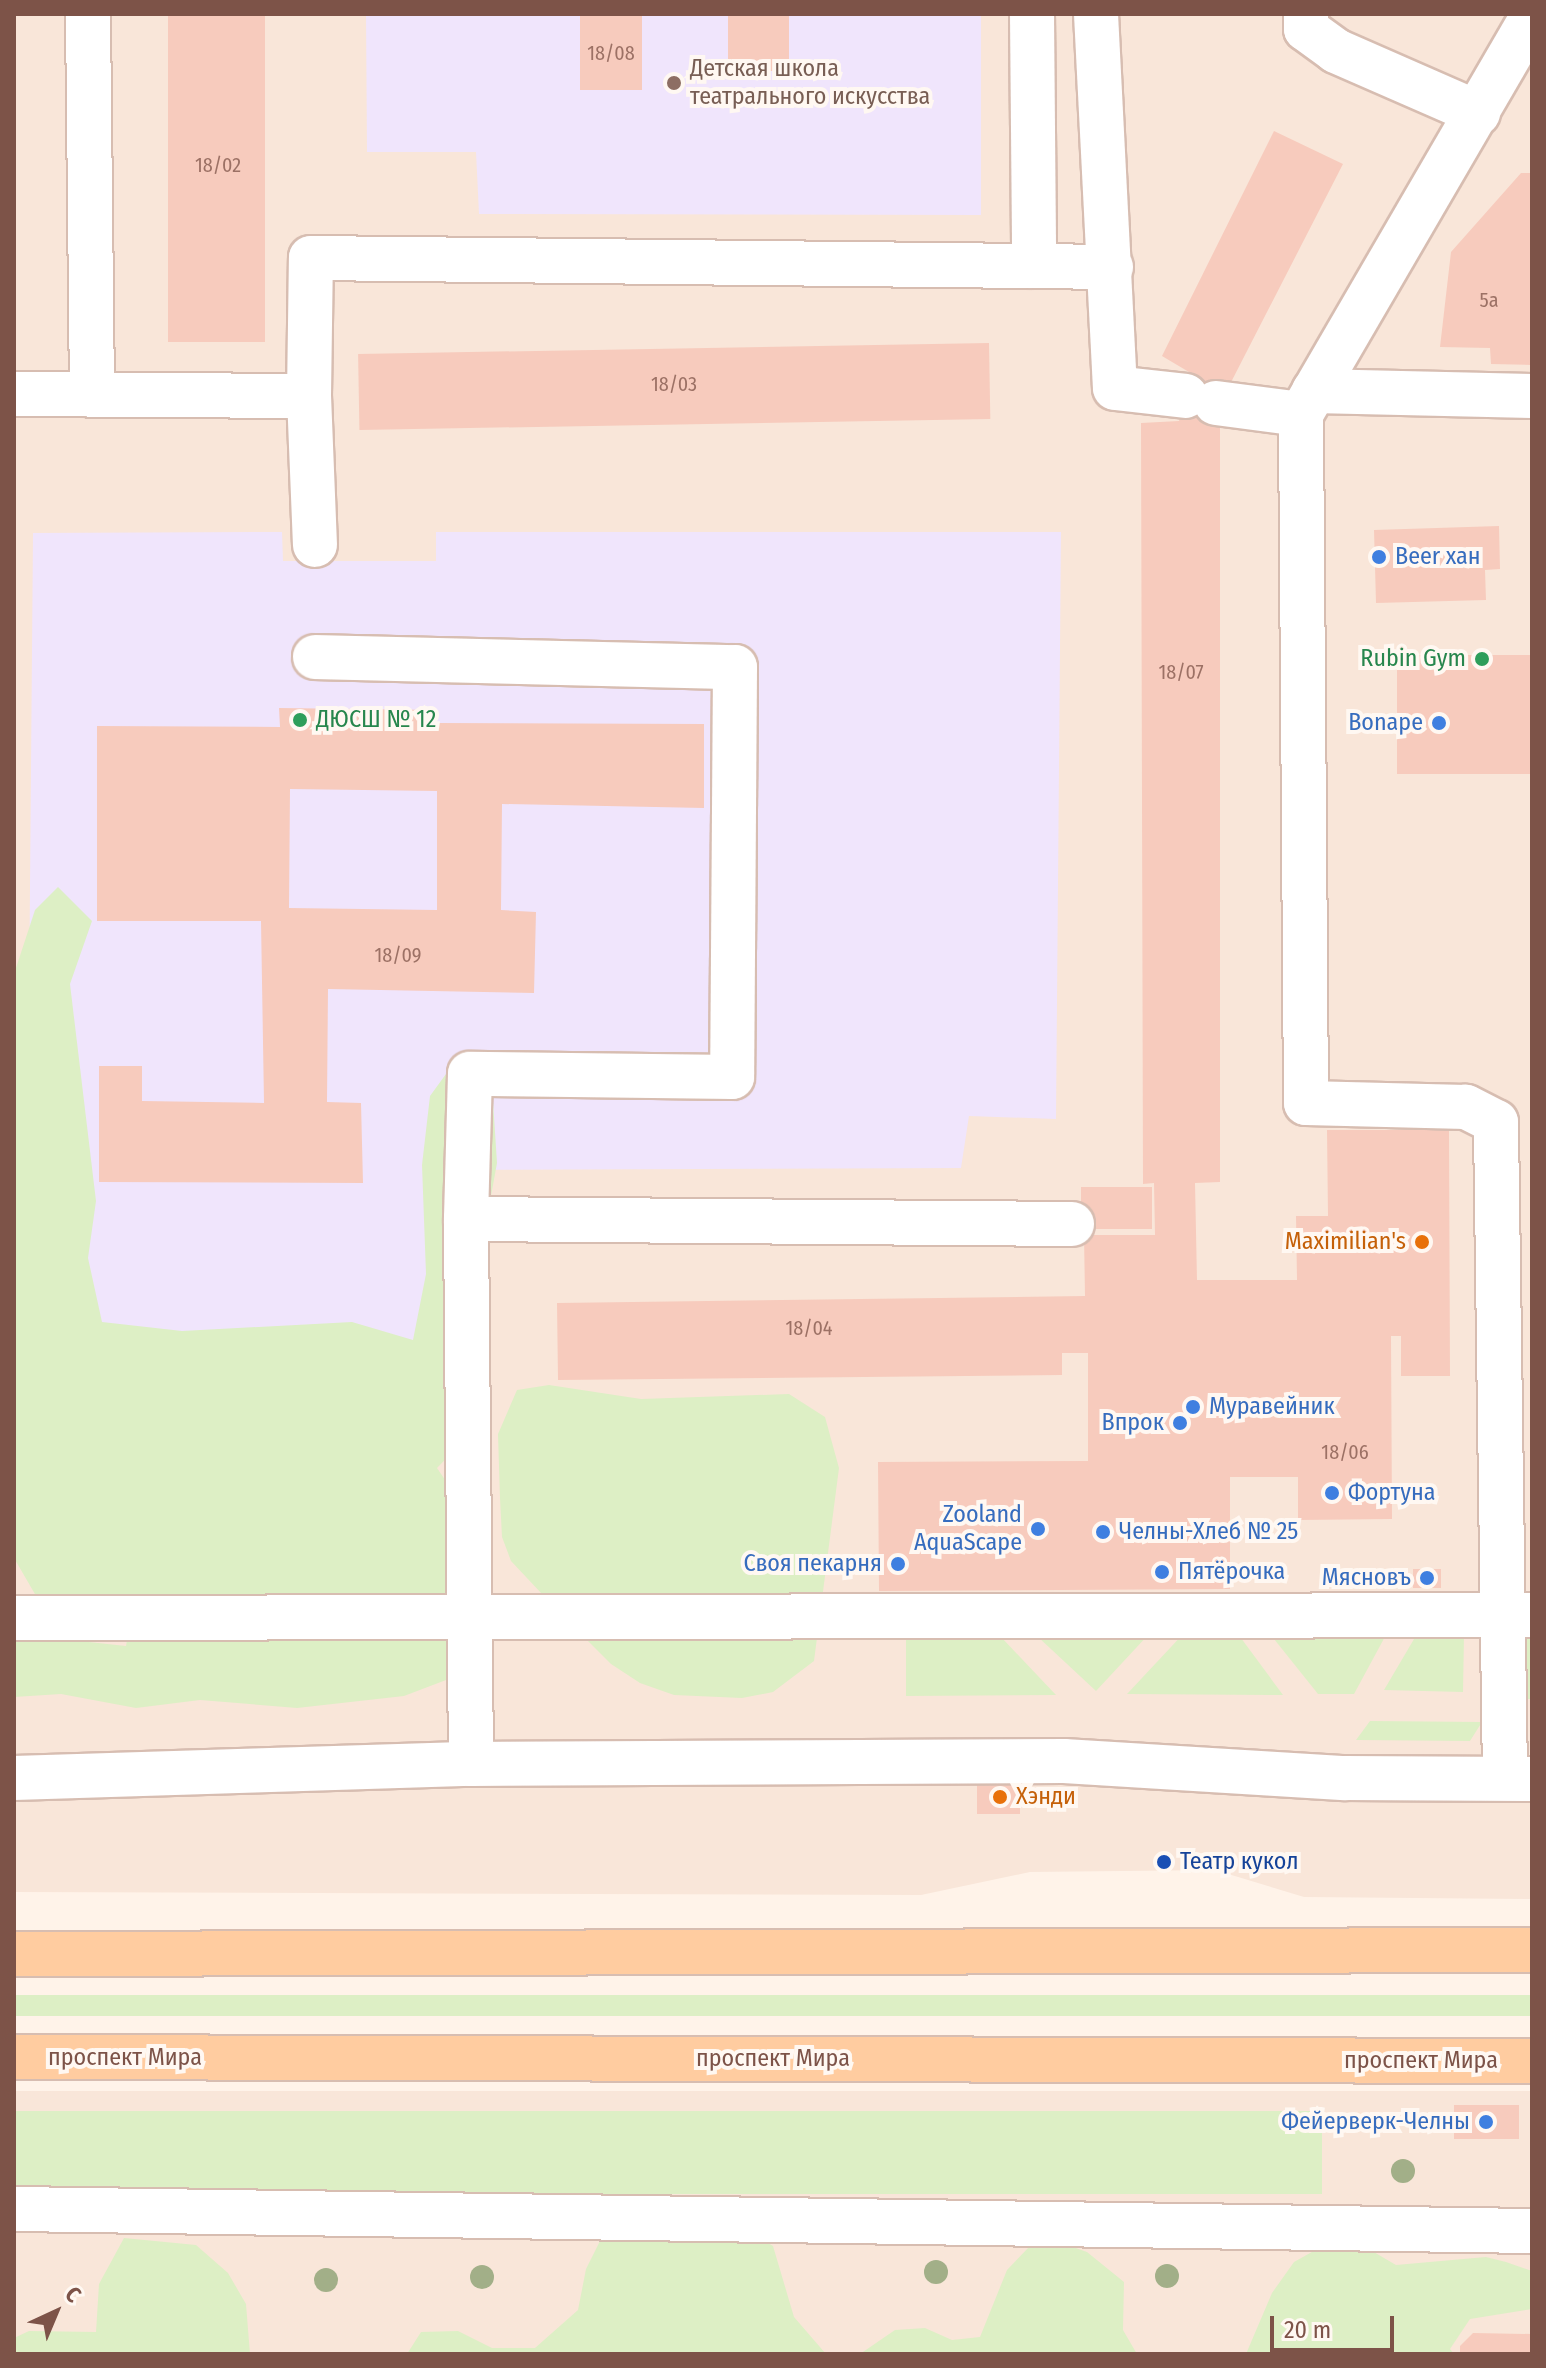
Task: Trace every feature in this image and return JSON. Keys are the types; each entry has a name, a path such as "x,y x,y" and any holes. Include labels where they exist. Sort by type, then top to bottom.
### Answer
{"main road":[{"path":"14,1954 1532,1950"},
{"name":"проспект Мира","path":"14,2057 1532,2061"}],"street":[{"path":"88,14 92,395"},
{"path":"1032,14 1034,266"},
{"path":"1096,14 1115,388 1201,400 1307,402 1532,396"},
{"path":"1306,14 1306,29 1336,51 1478,113"},
{"path":"14,1778 471,1764 1064,1761 1345,1778 1518,1778 1518,1615 1496,1122 1466,1107 1306,1103 1307,402 1532,17"},
{"path":"315,545 309,396 311,258 1111,267"},
{"path":"14,394 309,396"},
{"path":"315,657 735,667 732,1077 470,1074 466,1219 471,1764"},
{"path":"466,1219 1072,1224"},
{"path":"14,1618 1518,1615"},
{"path":"14,2209 1532,2231"}],"shaded area":[{"path":"14,14 1532,14 1532,1899 1304,1897 1215,1870 1030,1872 921,1895 14,1892"},
{"name":"Детская школа театрального искусства","path":"366,14 981,14 981,215 479,214 476,152 367,152"},
{"path":"282,532 283,561 436,561 436,532 1061,532 1056,1119 969,1116 961,1168 440,1170 438,1363 26,1360 33,533"},
{"path":"14,2091 1532,2091 1532,2354 14,2354"}],"green space":[{"path":"58,887 92,921 70,984 96,1201 88,1258 102,1322 182,1331 352,1322 413,1340 426,1274 422,1165 430,1096 454,1063 477,1070 493,1101 497,1163 480,1256 470,1434 437,1468 456,1496 454,1677 404,1696 297,1708 200,1700 136,1708 61,1694 14,1697 14,1634 126,1646 129,1629 39,1601 14,1558 14,974 35,910"},
{"path":"549,1385 641,1399 789,1394 825,1417 839,1468 814,1661 773,1692 742,1698 674,1695 640,1683 611,1664 558,1611 511,1561 502,1537 500,1498 498,1434 517,1390"},
{"path":"1523,1629 1532,1629 1532,1699 1523,1699"},
{"path":"1185,1632 1238,1634 1283,1695 1127,1694"},
{"path":"1387,1633 1354,1694 1318,1694 1270,1634"},
{"path":"1149,1634 1096,1691 1037,1636"},
{"path":"1417,1634 1464,1635 1463,1692 1384,1690"},
{"path":"906,1638 1002,1638 1056,1695 906,1696"},
{"path":"1370,1721 1482,1722 1470,1741 1356,1740"},
{"path":"14,1995 1532,1995 1532,2016 14,2016"},
{"path":"14,2111 1322,2111 1322,2194 14,2194"},
{"path":"744,2229 773,2246 794,2317 826,2354 407,2354 421,2332 458,2331 492,2348 535,2348 578,2310 586,2269 604,2233"},
{"path":"124,2238 196,2245 228,2273 246,2304 250,2354 14,2354 14,2338 29,2331 96,2332 99,2284"},
{"path":"1053,2240 1087,2252 1124,2282 1123,2330 1137,2354 860,2354 895,2330 925,2328 952,2340 980,2337 1007,2270 1030,2246"},
{"path":"1328,2243 1367,2248 1396,2265 1486,2257 1506,2262 1532,2271 1532,2309 1470,2319 1450,2349 1454,2354 1246,2354 1272,2293 1294,2262"}],"building":[{"path":"168,14 265,14 265,342 168,342"},
{"path":"580,14 642,14 642,90 580,90"},
{"path":"728,14 789,14 789,71 728,71"},
{"path":"1274,131 1343,164 1226,392 1220,420 1220,1182 1195,1183 1197,1280 1297,1280 1296,1216 1328,1216 1327,1130 1449,1130 1450,1376 1401,1376 1401,1336 1391,1336 1392,1519 1298,1520 1298,1477 1230,1477 1230,1589 879,1591 878,1462 1088,1461 1088,1353 1062,1353 1062,1375 558,1380 557,1303 1085,1296 1084,1235 1155,1235 1154,1183 1143,1184 1141,423 1179,421 1194,375 1162,356"},
{"path":"1521,173 1532,173 1532,365 1491,364 1490,348 1440,347 1451,252"},
{"path":"989,343 990,419 359,430 358,354"},
{"path":"1499,526 1500,569 1485,570 1486,600 1376,603 1374,530"},
{"path":"1397,655 1532,655 1532,774 1397,774"},
{"path":"279,708 437,710 437,723 704,724 704,808 502,804 501,910 536,912 534,993 328,989 327,1102 361,1103 363,1183 99,1182 99,1066 142,1066 142,1101 264,1103 261,921 97,921 97,726 280,727","holes":["290,789 437,791 437,910 289,908"]},
{"path":"1081,1187 1152,1187 1152,1229 1081,1229"},
{"name":"Мясновъ","path":"1413,1569 1441,1569 1441,1588 1413,1588"},
{"path":"977,1780 1020,1780 1020,1814 977,1814"},
{"name":"Фейерверк-Челны","path":"1454,2105 1519,2105 1519,2139 1454,2139"},
{"path":"1473,2333 1532,2334 1532,2354 1460,2354 1460,2346"}],"place":[{"name":"Детская школа театрального искусства","path":"674,83"},
{"name":"Beer хан","path":"1379,557"},
{"name":"Rubin Gym","path":"1482,659"},
{"name":"ДЮСШ № 12","path":"300,720"},
{"name":"Bonape","path":"1439,723"},
{"name":"Maximilian's","path":"1422,1242"},
{"name":"Муравейник","path":"1193,1407"},
{"name":"Впрок","path":"1180,1423"},
{"name":"Фортуна","path":"1332,1493"},
{"name":"Zooland AquaScape","path":"1038,1529"},
{"name":"Челны-Хлеб № 25","path":"1103,1532"},
{"name":"Своя пекарня","path":"898,1564"},
{"name":"Пятёрочка","path":"1162,1572"},
{"name":"Мясновъ","path":"1427,1578"},
{"name":"Хэнди","path":"1000,1797"},
{"name":"Театр кукол","path":"1164,1862"},
{"name":"Фейерверк-Челны","path":"1486,2122"}]}
